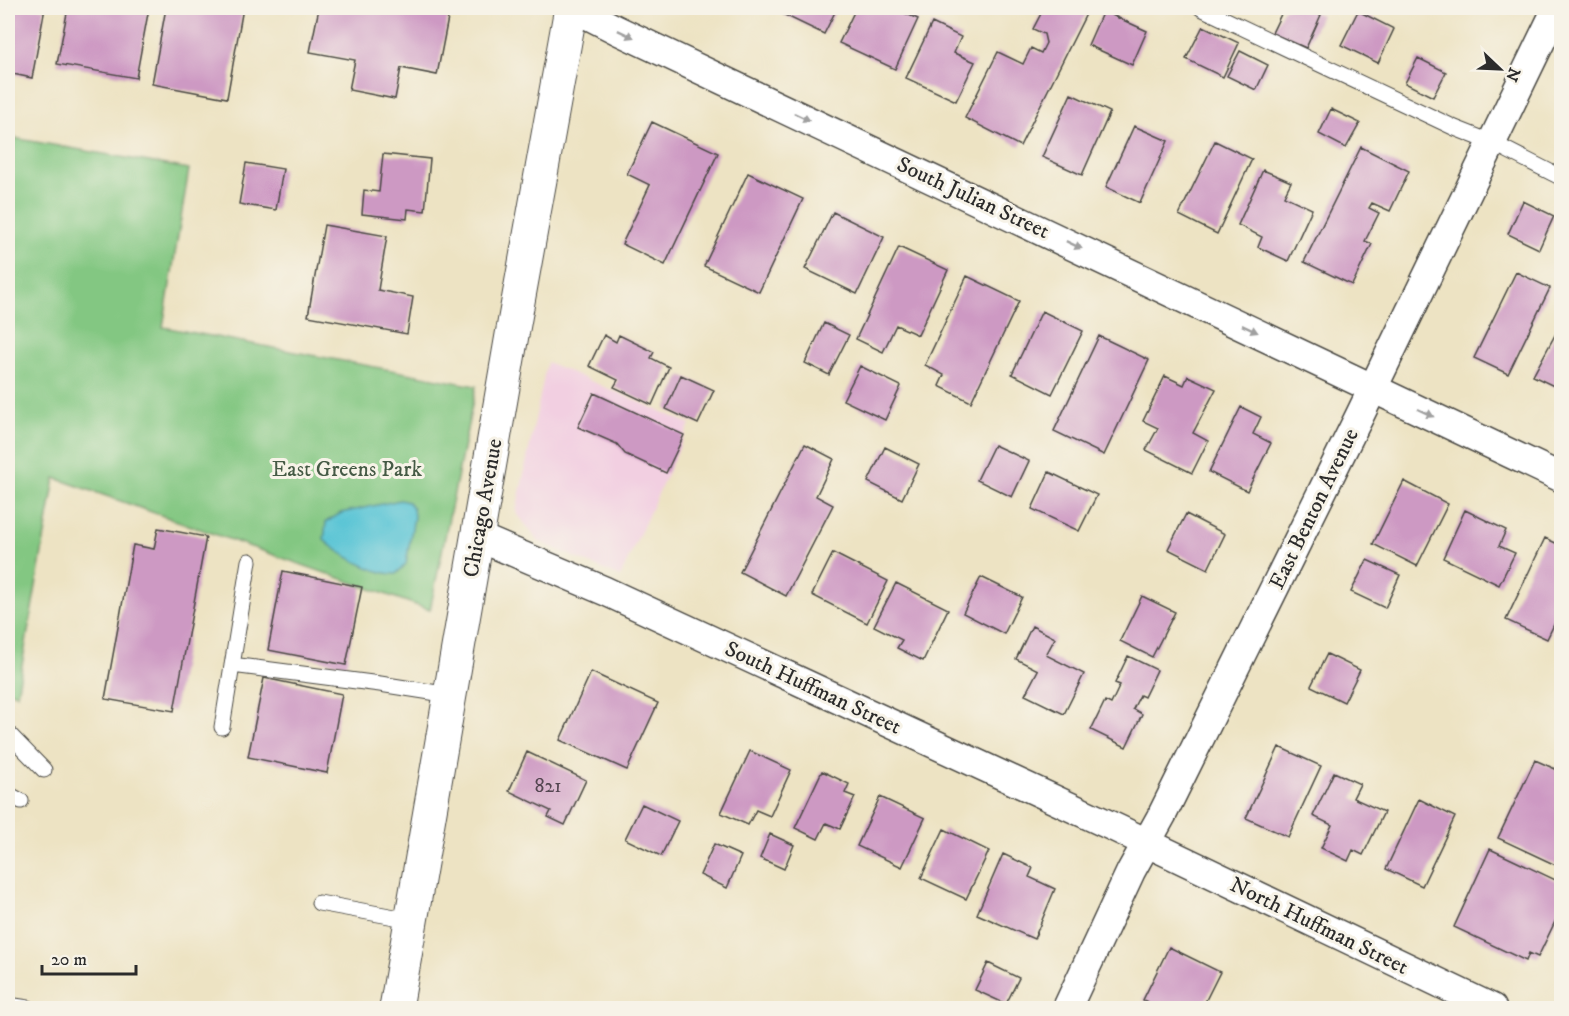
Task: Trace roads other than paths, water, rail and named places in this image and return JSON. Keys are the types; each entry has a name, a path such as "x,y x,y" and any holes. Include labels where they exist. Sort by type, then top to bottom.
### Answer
{"main road":[{"name":"Chicago Avenue","path":"396,1008 572,8"}],"street":[{"name":"South Julian Street","path":"572,8 1562,478"},
{"name":"East Benton Avenue","path":"1067,1008 1131,871 1373,388 1557,8"},
{"name":"South Huffman Street","path":"478,537 605,591 1147,843"},
{"name":"North Huffman Street","path":"1147,843 1492,1008"}],"lane":[{"path":"1201,8 1444,123 1493,143 1562,178"},
{"path":"222,727 249,561"},
{"path":"232,665 380,684 450,696"},
{"path":"8,733 44,770"},
{"path":"320,903 411,920"},
{"path":"8,1005 28,1008"}],"water":[{"path":"400,500 408,502 413,508 414,517 406,564 396,574 378,571 358,563 324,540 326,522 341,513"}],"park label":[{"name":"East Greens Park","path":"347,469"}]}
